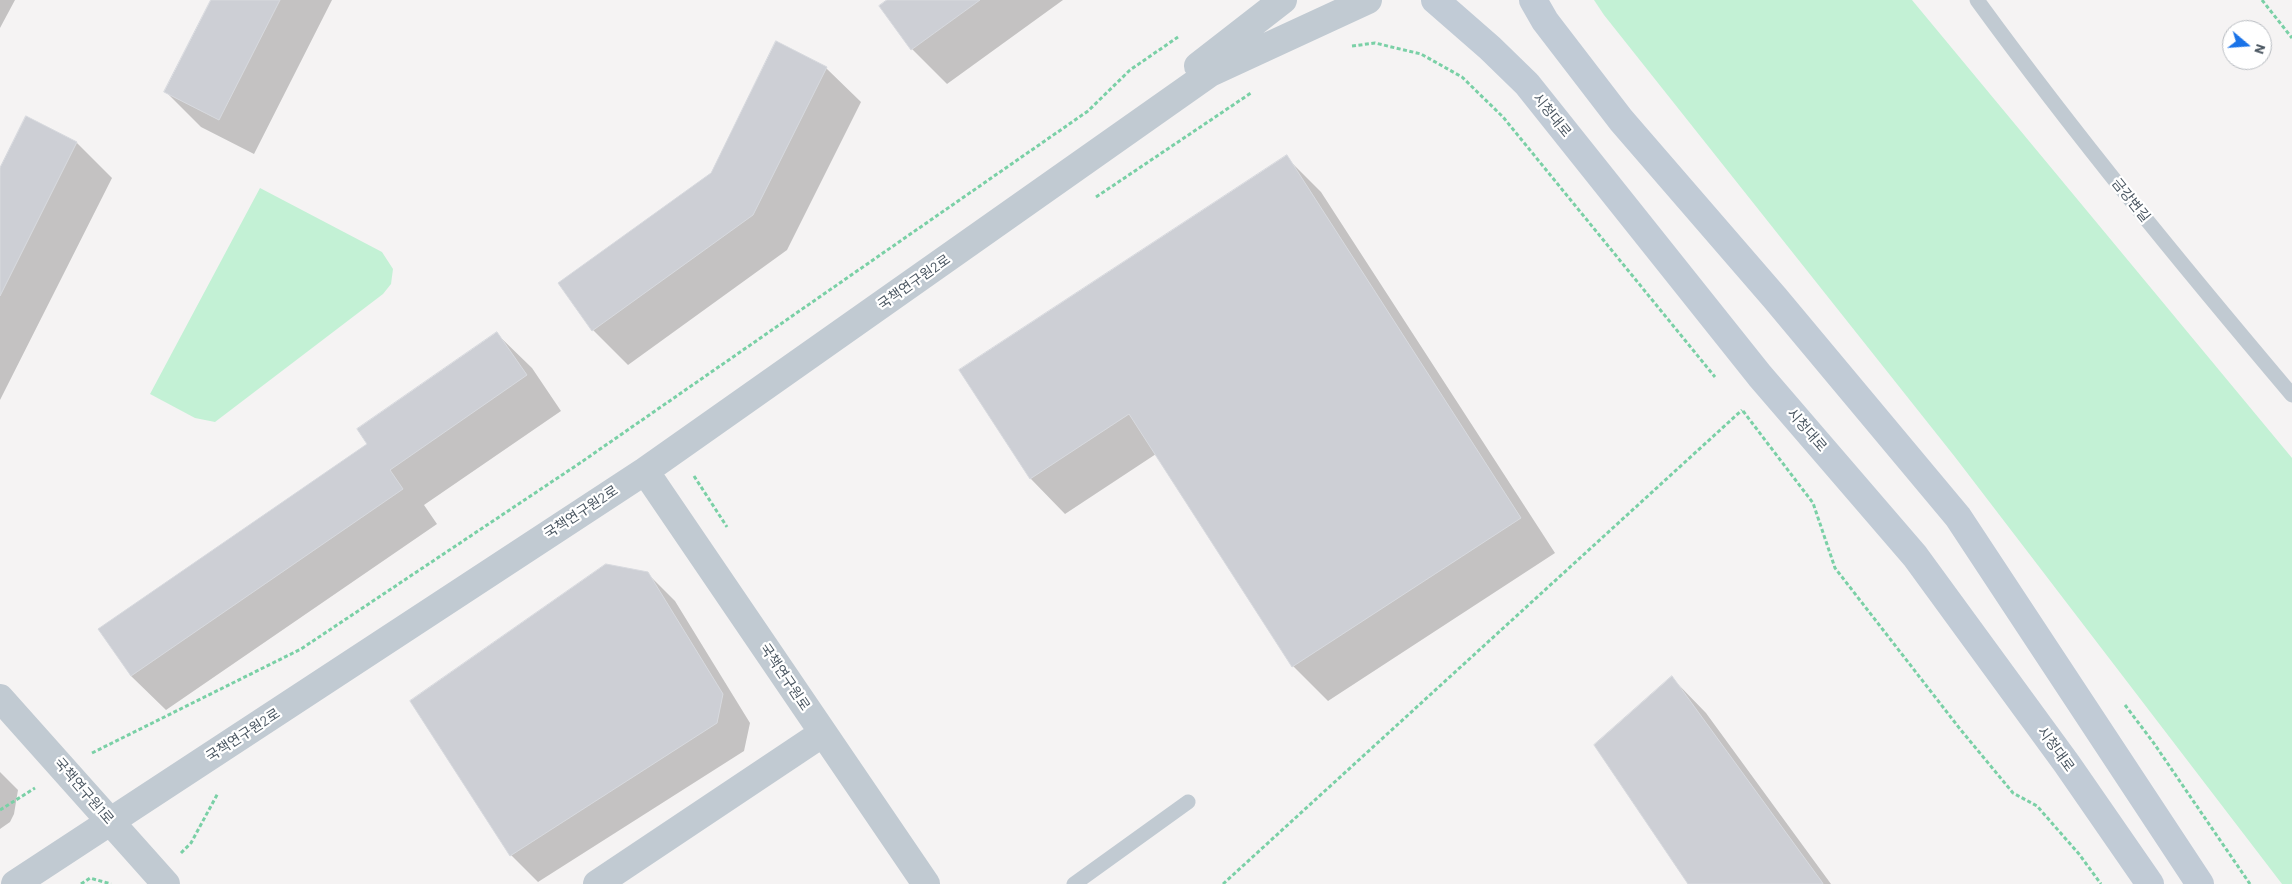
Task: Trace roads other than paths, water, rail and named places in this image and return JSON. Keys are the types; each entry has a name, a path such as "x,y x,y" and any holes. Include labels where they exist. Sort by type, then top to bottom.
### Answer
{"street":[{"path":"1136,126 1197,67 1283,0"},
{"path":"1136,126 1210,73 1368,0"},
{"name":"시청대로","path":"1435,0 1490,48 1527,84 1760,376 1915,556 2067,764 2150,884"},
{"path":"1533,0 1545,21 1621,120 1775,298 1958,517 2200,884"},
{"name":"국책연구원2로","path":"15,884 644,470 1136,126"},
{"name":"국책연구원로","path":"644,470 926,884"},
{"name":"국책연구원1로","path":"0,698 163,881"},
{"path":"597,884 823,733"}],"lane":[{"name":"금강변길","path":"1977,0 2045,93 2201,287 2292,394"},
{"path":"1074,884 1188,802"}]}
